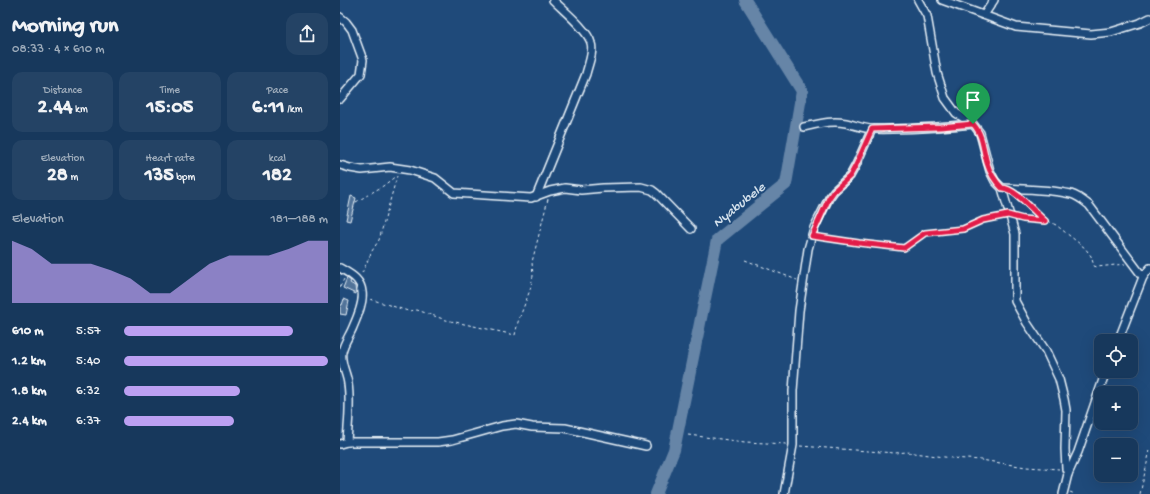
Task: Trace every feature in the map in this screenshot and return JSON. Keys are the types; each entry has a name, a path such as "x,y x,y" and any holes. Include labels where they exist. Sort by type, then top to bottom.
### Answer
{"street":[{"path":"536,197 586,74 591,57 592,44 587,32 554,0"},
{"path":"918,0 927,16 937,73 945,98 956,113 973,124 980,133 990,171 995,181 1002,188 1008,215 1015,234 1015,301 1027,323 1046,350 1059,379 1064,399 1067,471 1063,494"},
{"path":"942,0 1016,28 1091,34 1111,32 1140,24 1150,18"},
{"path":"984,15 994,0"},
{"path":"340,17 352,30 363,60 361,74 340,99"},
{"path":"804,127 824,122 845,122 872,129 940,127 973,124"},
{"path":"784,494 793,445 793,390 803,283 808,249 812,236 829,198 834,191 850,176 872,129"},
{"path":"340,165 362,170 390,167 410,170 435,178 454,193 531,198 550,190 565,188 581,190 603,188 645,188 656,193 690,229"},
{"path":"1002,188 1029,189 1071,194 1079,198 1090,205 1143,277"},
{"path":"340,268 358,281 363,292 354,327 344,343 342,352 342,364 348,383 350,404 344,443 438,442 452,440 506,425 516,424 532,427 565,428 646,446"},
{"path":"1121,334 1143,277 1150,268"},
{"path":"1067,471 1078,452 1104,378"}],"path":[{"path":"356,202 377,190 398,174 379,240 368,258 358,281"},
{"path":"362,297 408,312 417,310 446,320 515,335 518,322 530,290 533,276 532,262 550,190"},
{"path":"1016,195 1045,221"},
{"path":"812,236 904,248 925,233 963,229 983,220 1008,215 1023,219 1045,221 1056,225 1085,248 1091,256 1094,266 1097,268 1132,263"},
{"path":"746,260 803,283"},
{"path":"340,287 347,272"},
{"path":"688,435 745,442 895,453 907,452 1067,471"},
{"path":"1140,494 1150,450"}],"building":[{"path":"351,196 356,198 350,221 346,220"},
{"path":"347,278 351,281 350,283 355,286 356,294 343,288"},
{"path":"344,299 349,301 346,315 340,314 340,305 342,305"}],"waterway":[{"name":"Nyabubele","path":"656,494 674,450 717,240 786,184 802,91 745,0"}],"route":[{"path":"973,124 980,133 987,163 995,181 1002,188 1007,188 1021,199 1045,221 1023,219 1008,215 983,220 963,229 925,233 904,248 812,236 814,228 829,198 834,191 850,176 872,129 940,127 973,124"}]}
